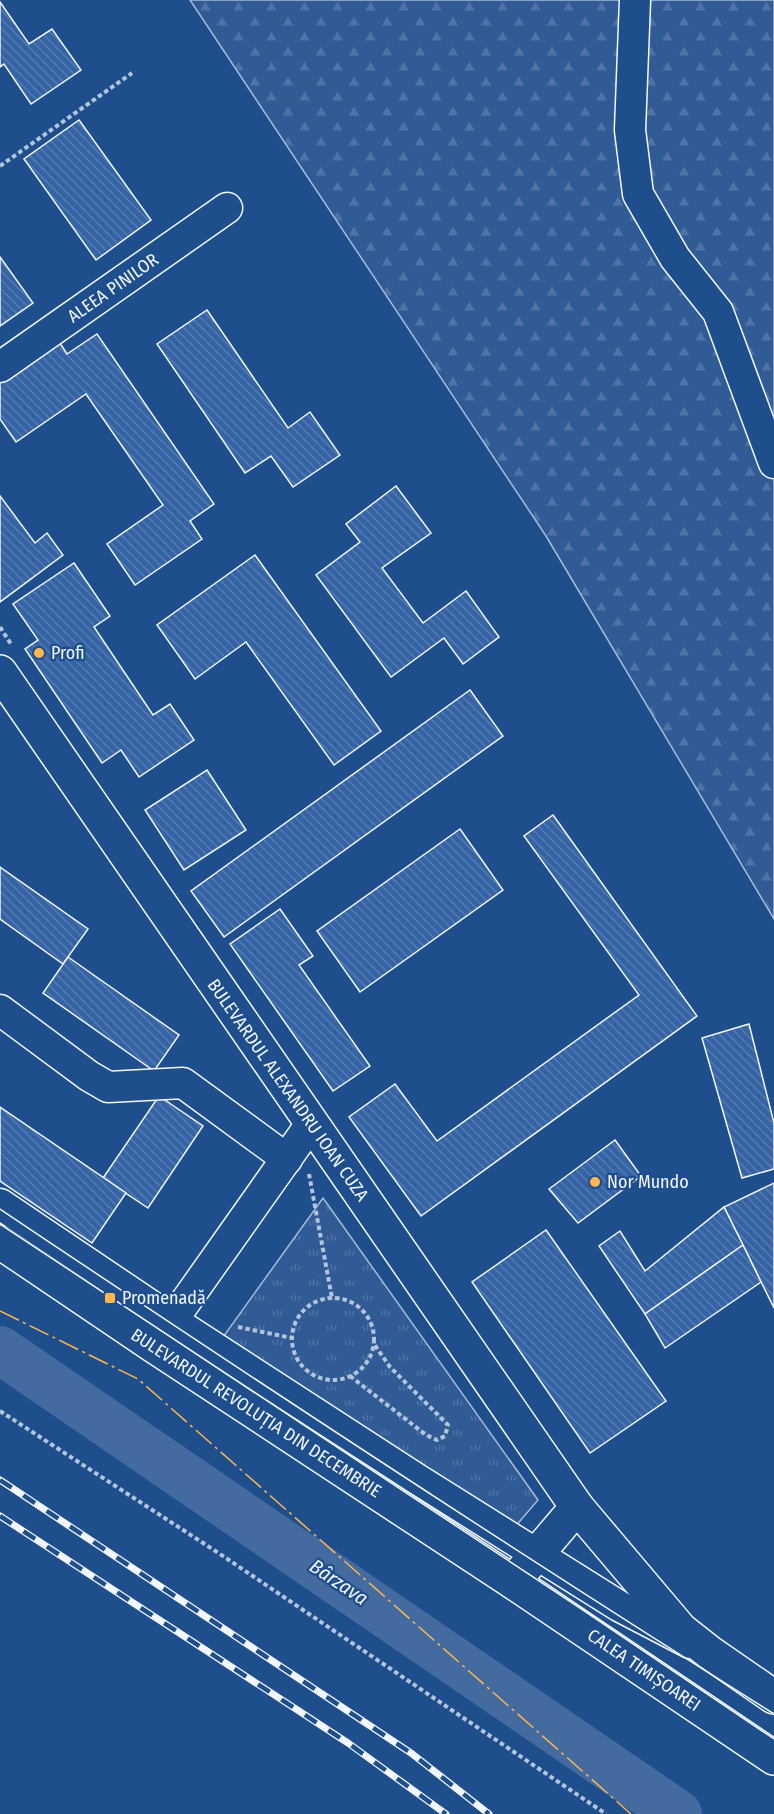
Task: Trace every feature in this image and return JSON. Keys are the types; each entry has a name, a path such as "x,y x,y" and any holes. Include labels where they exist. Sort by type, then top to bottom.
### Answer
{"main road":[{"name":"BULEVARDUL ALEXANDRU IOAN CUZA","path":"0,672 300,1140 577,1507"},
{"name":"BULEVARDUL REVOLUȚIA DIN DECEMBRIE","path":"0,1242 163,1333 513,1582"},
{"path":"513,1582 577,1507 681,1630 774,1697"},
{"name":"CALEA TIMIȘOAREI","path":"513,1582 774,1758"}],"lane":[{"path":"635,0 630,130 638,194 675,258 718,312 774,463"},
{"name":"ALEEA PINILOR","path":"0,367 226,208"},
{"path":"0,1010 108,1087 183,1083 300,1140 163,1333"},
{"path":"0,1204 163,1333 619,1606 709,1652"}],"path":[{"path":"0,166 132,73"},
{"path":"300,1140 332,1298"},
{"path":"332,1298 345,1300 357,1306 367,1317 373,1329 373,1343 369,1357 361,1368 350,1376 336,1380 310,1373 300,1364 294,1352 292,1338 295,1323 303,1310 317,1301 332,1298"},
{"path":"350,1376 426,1435 437,1440 445,1436 448,1425 390,1367 373,1343"},
{"path":"0,1411 238,1567 606,1814"}],"green space":[{"path":"190,0 774,0 774,919 546,536"},
{"path":"323,1198 538,1500 514,1528 218,1344"}],"building":[{"path":"0,2 29,44 52,29 81,70 31,104 4,64 0,67"},
{"path":"79,120 151,220 96,260 24,159"},
{"path":"0,257 33,303 0,326"},
{"path":"207,310 288,428 310,412 340,455 293,487 271,456 245,473 157,344"},
{"path":"54,334 67,354 97,334 214,504 190,521 202,539 135,585 107,544 163,505 86,394 16,442 0,419 0,371"},
{"path":"396,486 431,533 382,568 423,623 466,591 499,637 463,664 444,638 391,677 316,575 360,542 346,524"},
{"path":"0,496 35,543 47,533 63,555 0,602"},
{"path":"255,555 381,731 334,765 246,642 195,679 157,625"},
{"path":"74,563 110,616 94,627 153,715 170,704 194,740 139,777 121,750 102,763 25,649 38,640 13,604"},
{"path":"470,690 503,736 224,937 191,891"},
{"path":"207,770 246,830 184,870 145,810"},
{"path":"553,815 697,1016 421,1216 349,1117 395,1084 437,1141 639,995 524,836"},
{"path":"460,829 503,890 360,992 317,931"},
{"path":"0,867 88,929 63,964 0,919"},
{"path":"280,909 313,956 299,965 370,1066 333,1091 230,944"},
{"path":"68,957 179,1035 154,1071 43,993"},
{"path":"749,1024 774,1123 774,1169 742,1178 702,1038"},
{"path":"159,1096 203,1126 148,1208 103,1178"},
{"path":"0,1107 126,1193 92,1243 0,1181"},
{"name":"Nor Mundo","path":"615,1140 641,1176 578,1223 549,1189"},
{"path":"774,1183 774,1308 724,1207"},
{"path":"724,1207 743,1245 645,1314 599,1246 620,1231 645,1271"},
{"path":"546,1230 666,1401 590,1453 472,1282"},
{"path":"743,1245 761,1282 665,1348 645,1314"}],"waterway":[{"name":"Bârzava","path":"0,1350 678,1814"}],"tram line":[{"path":"0,1209 385,1464 774,1714"},
{"path":"0,1224 774,1739"}],"railway":[{"path":"0,1480 411,1753 489,1814"},
{"path":"0,1516 348,1743 446,1814"}],"power":[{"path":"0,1311 138,1379 631,1814"}],"place":[{"name":"Profi","path":"39,653"},
{"name":"Nor Mundo","path":"595,1182"},
{"name":"Promenadă","path":"110,1298"}]}
